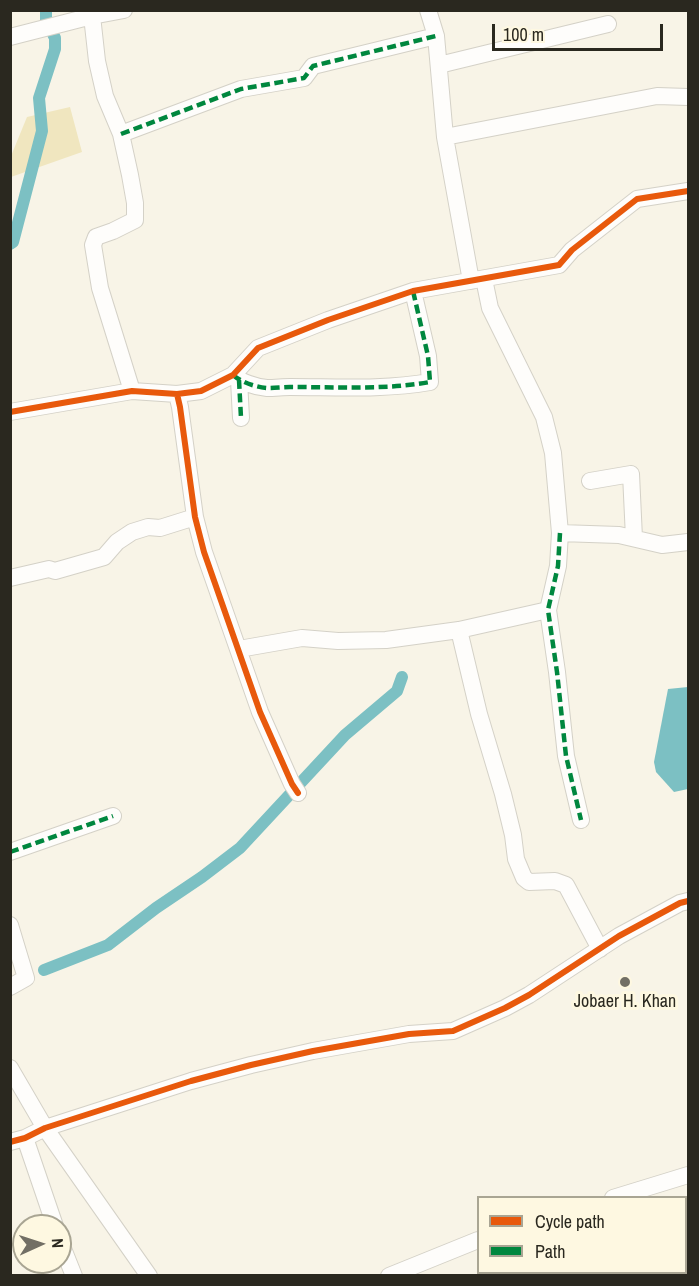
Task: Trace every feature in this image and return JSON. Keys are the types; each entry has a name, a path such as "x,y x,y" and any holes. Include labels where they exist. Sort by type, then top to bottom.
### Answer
{"street":[{"path":"10,38 92,16 124,10"},
{"path":"428,10 436,36 446,137 477,280 544,417 554,453 560,532 558,566 548,610 566,756 581,820"},
{"path":"92,16 97,60 105,96 121,134 135,202 135,219 96,237 93,245 100,288 132,391"},
{"path":"439,65 608,24"},
{"path":"121,134 241,89 304,78 313,66 436,36"},
{"path":"446,137 657,96 688,97"},
{"path":"10,412 132,391 177,394 201,391 236,378 258,348 328,320 413,291 559,265 572,250 638,200 688,191"},
{"path":"236,378 266,388 352,389 430,382 428,356 413,291"},
{"path":"236,378 241,418"},
{"path":"177,394 195,517 207,562 260,712 295,789"},
{"path":"590,481 631,474 634,538"},
{"path":"10,578 49,569 55,571 104,557 117,542 132,532 148,527 160,528 195,517"},
{"path":"560,532 619,535 662,545 688,542"},
{"path":"239,650 302,638 338,641 386,640 459,630 548,610"},
{"path":"459,630 479,714 503,794 516,859 521,872 529,882 555,881 566,885 600,949"},
{"path":"10,852 113,816"},
{"path":"50,1214 18,1140 45,1128 191,1081 251,1065 388,1038 453,1031 513,1004 619,936 680,903 688,901"},
{"path":"10,925 26,978 10,987"},
{"path":"10,1068 45,1128 149,1275"},
{"path":"616,1196 688,1174"},
{"path":"389,1275 477,1240"}],"shaded area":[{"path":"70,107 82,152 11,177 11,156 27,117"}],"water":[{"path":"688,687 688,789 674,792 656,772 654,762 668,689"}],"waterway":[{"path":"10,244 13,242 42,131 39,98 55,49 55,38 46,20 46,10"},
{"path":"44,970 108,945 240,848 345,735 397,691 402,677"}],"marked path":[{"path":"121,134 241,89 304,78 313,66 436,36"},
{"path":"233,375 249,384 267,388 378,387 430,382 428,356 413,291"},
{"path":"239,380 241,418"},
{"path":"560,533 558,566 548,610 566,756 581,820"},
{"path":"10,852 113,816"}],"cycle path":[{"path":"10,412 132,391 177,394 201,391 233,375 258,348 328,320 413,291 559,265 572,250 637,199 688,191"},
{"path":"177,394 195,517 204,552 260,712 298,793"},
{"path":"10,1142 25,1138 45,1128 191,1081 251,1065 313,1051 409,1034 453,1031 529,995 619,936 680,903 688,901"}],"place":[{"name":"Jobaer H. Khan","path":"625,982"}]}
